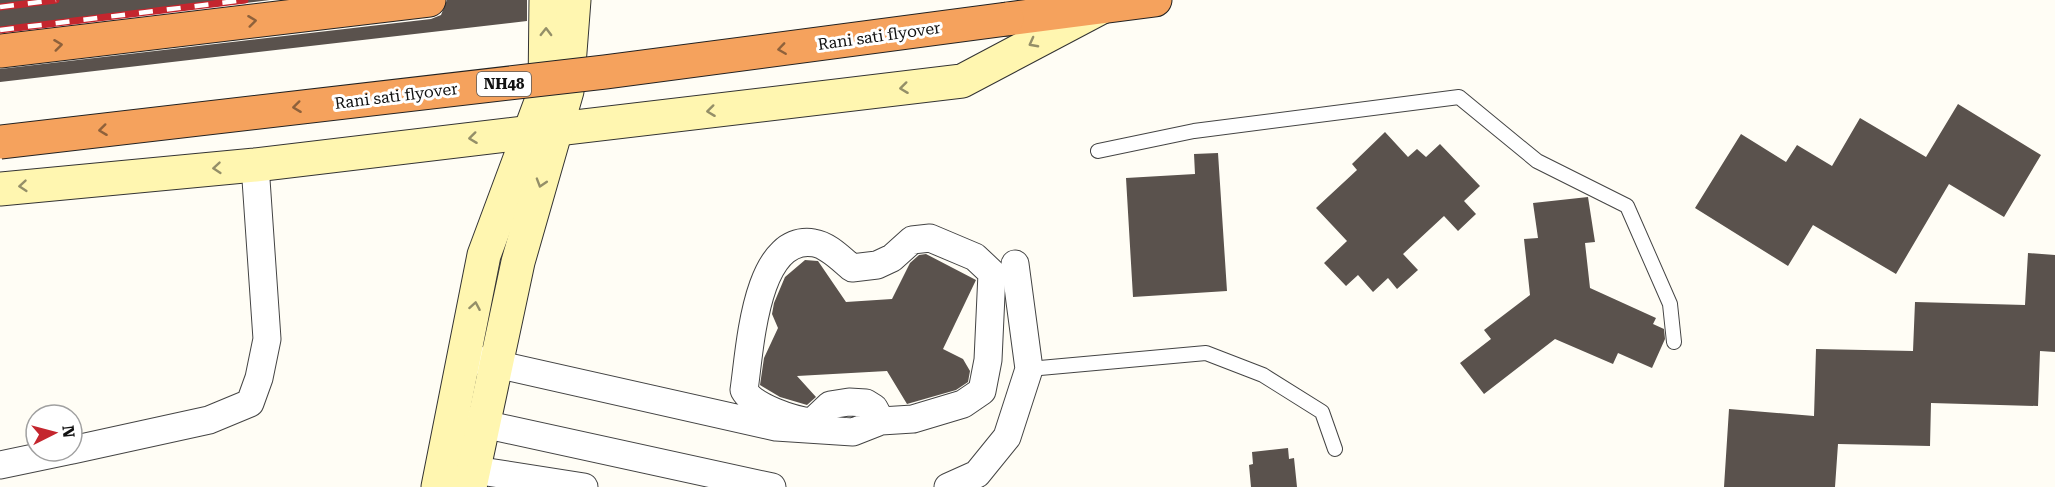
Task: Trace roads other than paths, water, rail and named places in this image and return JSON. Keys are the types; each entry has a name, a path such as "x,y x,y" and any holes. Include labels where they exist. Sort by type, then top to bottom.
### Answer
{"highway":[{"path":"0,51 429,0"},
{"name":"NH48","path":"1104,6 1155,0"},
{"name":"Rani sati flyover","path":"0,142 605,72 1104,6"}],"street":[{"path":"546,0 544,129 518,262 481,361 456,477 584,487"},
{"path":"481,361 484,255 544,129 567,91 574,0"},
{"path":"0,189 255,165 962,81 1104,6"},
{"path":"84,447 208,420 250,403 259,378 267,339 255,165"},
{"path":"481,361 532,370 586,386 776,427 853,432 880,420 913,419 963,404 982,391 988,360 993,273 975,257 930,238 912,240 892,258 877,265 852,268 831,252 814,243 793,245 774,261 762,284 744,390 748,399 796,421 812,422 830,405 849,402 866,403 874,408 880,420"},
{"path":"948,487 977,474 1007,437 1029,369 1015,264"},
{"path":"468,421 772,487"},
{"path":"0,465 24,460"}],"lane":[{"path":"1098,151 1194,131 1458,97 1537,161 1627,206 1670,304 1674,342"},
{"path":"1029,369 1206,353 1263,375 1322,412 1335,450"}],"railway":[{"path":"0,7 56,0"},
{"path":"0,30 245,0"}]}
